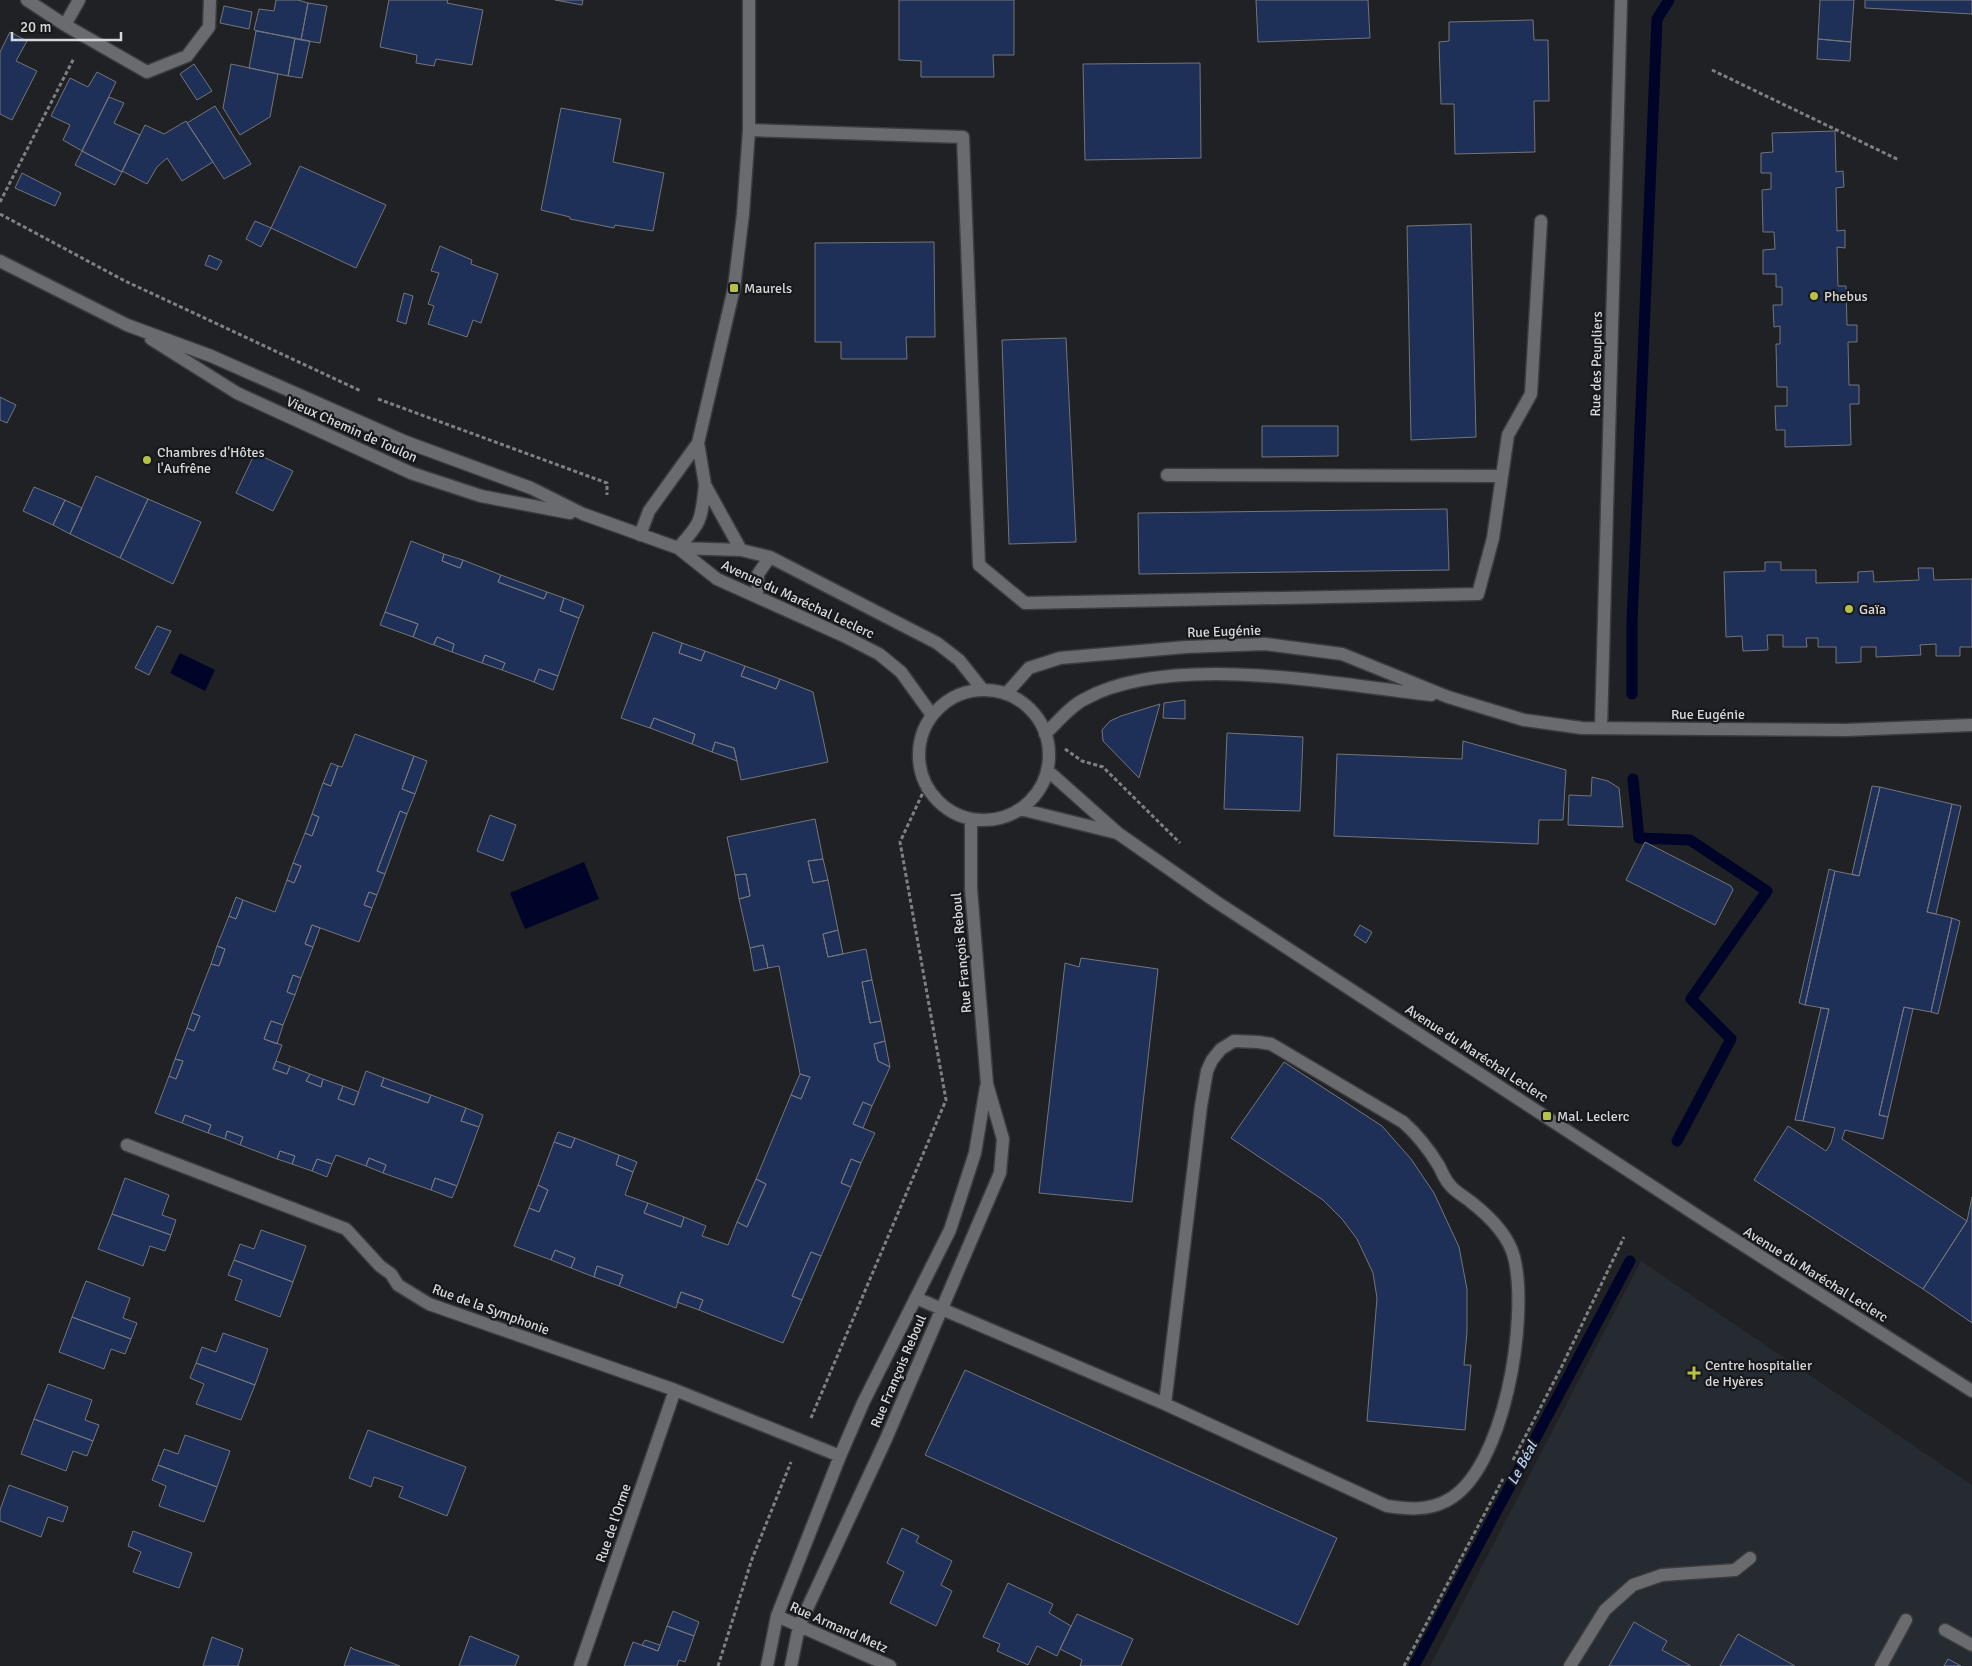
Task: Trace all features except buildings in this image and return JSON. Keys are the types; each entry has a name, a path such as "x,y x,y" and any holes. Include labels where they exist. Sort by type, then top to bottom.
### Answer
{"street":[{"path":"27,0 64,26 147,72 187,56 209,26 210,0"},
{"path":"64,26 79,0"},
{"path":"678,548 696,529 700,520 705,485 698,443 734,288 743,214 749,130 749,0"},
{"name":"Rue des Peupliers","path":"1601,728 1621,0"},
{"path":"749,130 963,137 979,565 1025,603 1478,594 1493,538 1508,435 1531,394 1541,221"},
{"name":"Vieux Chemin de Toulon","path":"0,261 127,325 237,393 410,473 481,496 583,514"},
{"name":"Vieux Chemin de Toulon","path":"127,325 211,356 406,442 531,488 583,514 678,548"},
{"path":"640,535 648,511 698,443"},
{"path":"1167,475 1502,476"},
{"path":"705,485 741,550"},
{"name":"Avenue du Maréchal Leclerc","path":"678,548 741,550 770,557 937,643 959,660 983,690"},
{"name":"Avenue du Maréchal Leclerc","path":"678,548 717,579 879,654 902,672 932,715"},
{"path":"757,596 758,574 770,557"},
{"name":"Rue Eugénie","path":"1006,694 1029,668 1060,658 1186,647 1265,644 1342,654 1448,697 1524,720 1582,728 1846,730 1972,725"},
{"name":"Rue Eugénie","path":"1045,734 1084,699 1128,682 1198,674 1262,676 1448,697"},
{"path":"983,690 1006,694 1019,700 1030,710 1045,734 1048,747 1047,770 1036,794 1020,809 1006,816 989,820 971,819 953,813 938,801 926,786 920,769 919,750 923,731 932,715 946,702 964,694 983,690"},
{"name":"Avenue du Maréchal Leclerc","path":"1047,770 1119,834 1215,901 1707,1222 1972,1391"},
{"name":"Avenue du Maréchal Leclerc","path":"1020,809 1119,834"},
{"name":"Rue François Reboul","path":"791,1666 799,1626 886,1439 1000,1173 1003,1139 987,1084 971,889 971,819"},
{"path":"916,1298 1165,1404 1387,1506 1410,1510 1446,1501 1464,1489 1488,1451 1499,1423 1508,1386 1519,1313 1515,1266 1510,1246 1490,1219 1450,1186 1421,1138 1403,1122 1271,1044 1234,1041 1221,1049 1212,1060 1207,1071 1200,1106 1165,1404"},
{"name":"Rue François Reboul","path":"767,1666 777,1616 840,1456 863,1403 950,1230 975,1153 987,1084"},
{"name":"Rue de la Symphonie","path":"127,1145 346,1229 380,1266 391,1274 398,1285 429,1304 675,1390 840,1456"},
{"name":"Rue de l'Orme","path":"580,1666 675,1390"},
{"path":"1570,1666 1605,1610 1634,1585 1662,1574 1735,1570 1750,1558"},
{"name":"Rue Armand Metz","path":"777,1616 890,1666"},
{"path":"1881,1666 1906,1620"},
{"path":"1945,1630 1972,1645"}],"path":[{"path":"0,202 84,37"},
{"path":"1712,70 1899,160"},
{"path":"0,214 125,281 367,394"},
{"path":"375,398 607,483 609,524"},
{"path":"1045,734 1082,761 1103,767 1184,847"},
{"path":"718,1666 752,1559 800,1441 946,1100 900,842 926,786"}],"shaded area":[{"name":"Centre hospitalier de Hyères","path":"1641,1261 1972,1485 1972,1666 1430,1666"}],"water":[{"path":"180,653 215,670 205,691 170,673"},
{"path":"584,862 599,899 525,929 510,893"}],"waterway":[{"path":"1632,694 1632,623 1657,19 1669,0"},
{"path":"1633,779 1639,838 1690,840 1767,891 1691,999 1731,1039 1677,1141"},
{"name":"Le Béal","path":"1414,1666 1630,1261"}],"place":[{"name":"Maurels","path":"734,288"},
{"name":"Phebus","path":"1814,296"},
{"name":"Chambres d'Hôtes l'Aufrêne","path":"147,460"},
{"name":"Gaïa","path":"1849,609"},
{"name":"Mal. Leclerc","path":"1547,1116"},
{"name":"Centre hospitalier de Hyères","path":"1694,1373"}]}
